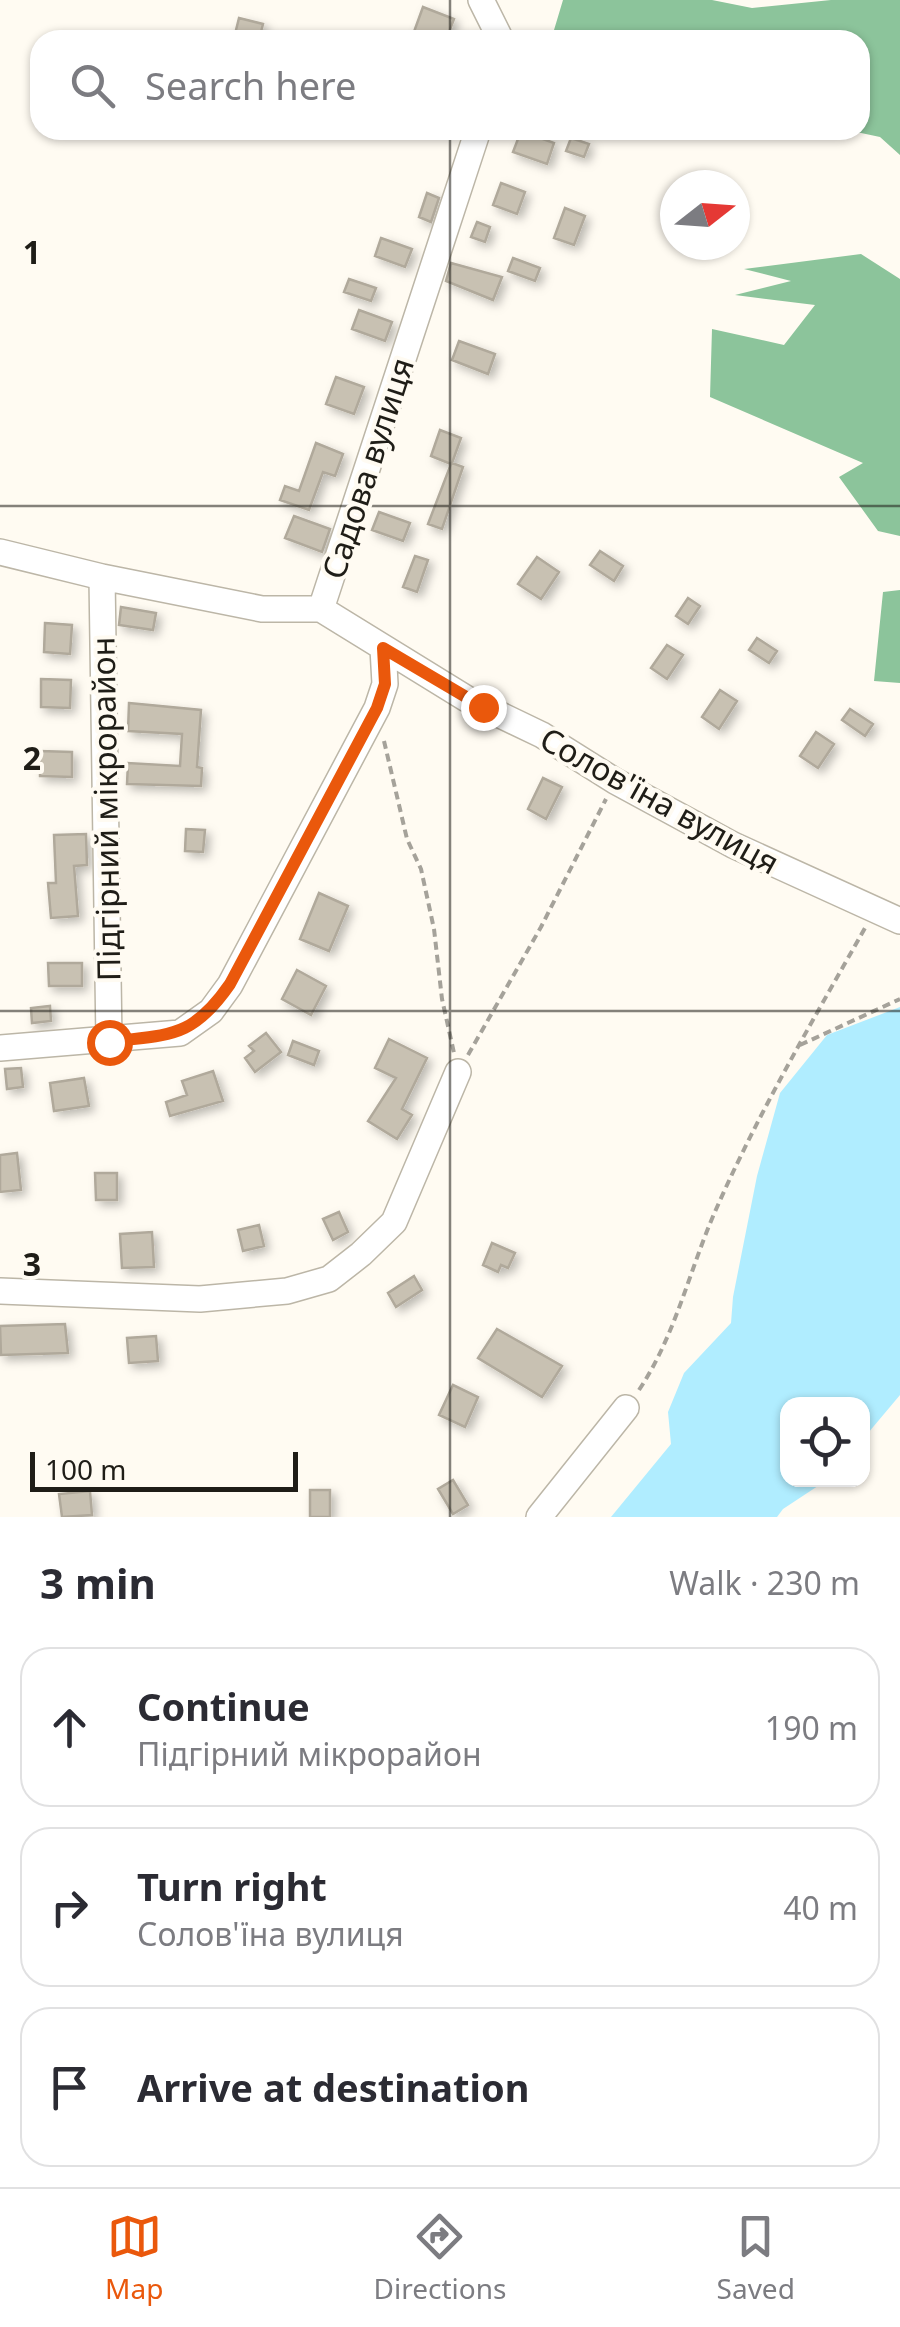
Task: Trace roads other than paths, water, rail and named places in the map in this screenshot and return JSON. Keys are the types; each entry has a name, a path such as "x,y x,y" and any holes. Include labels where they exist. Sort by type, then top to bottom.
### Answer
{"street":[{"path":"481,0 496,30"},
{"name":"Садова вулиця","path":"0,552 262,609 321,609 475,140"},
{"name":"Підгірний мікрорайон","path":"102,577 109,1042"},
{"name":"Солов'їна вулиця","path":"321,609 466,699 542,735 615,781 733,845 900,921"},
{"path":"0,1048 109,1042 180,1033 211,1011 230,984 377,708 385,684 383,648"},
{"path":"0,1291 200,1299 286,1291 328,1278 361,1254 394,1222 458,1072"},
{"path":"539,1517 626,1408"}],"water":[{"path":"900,1007 900,1395 870,1431 870,1397 780,1397 780,1487 816,1487 777,1517 611,1517 671,1444 668,1412 684,1373 731,1323 757,1176 780,1093 827,1035"}]}
